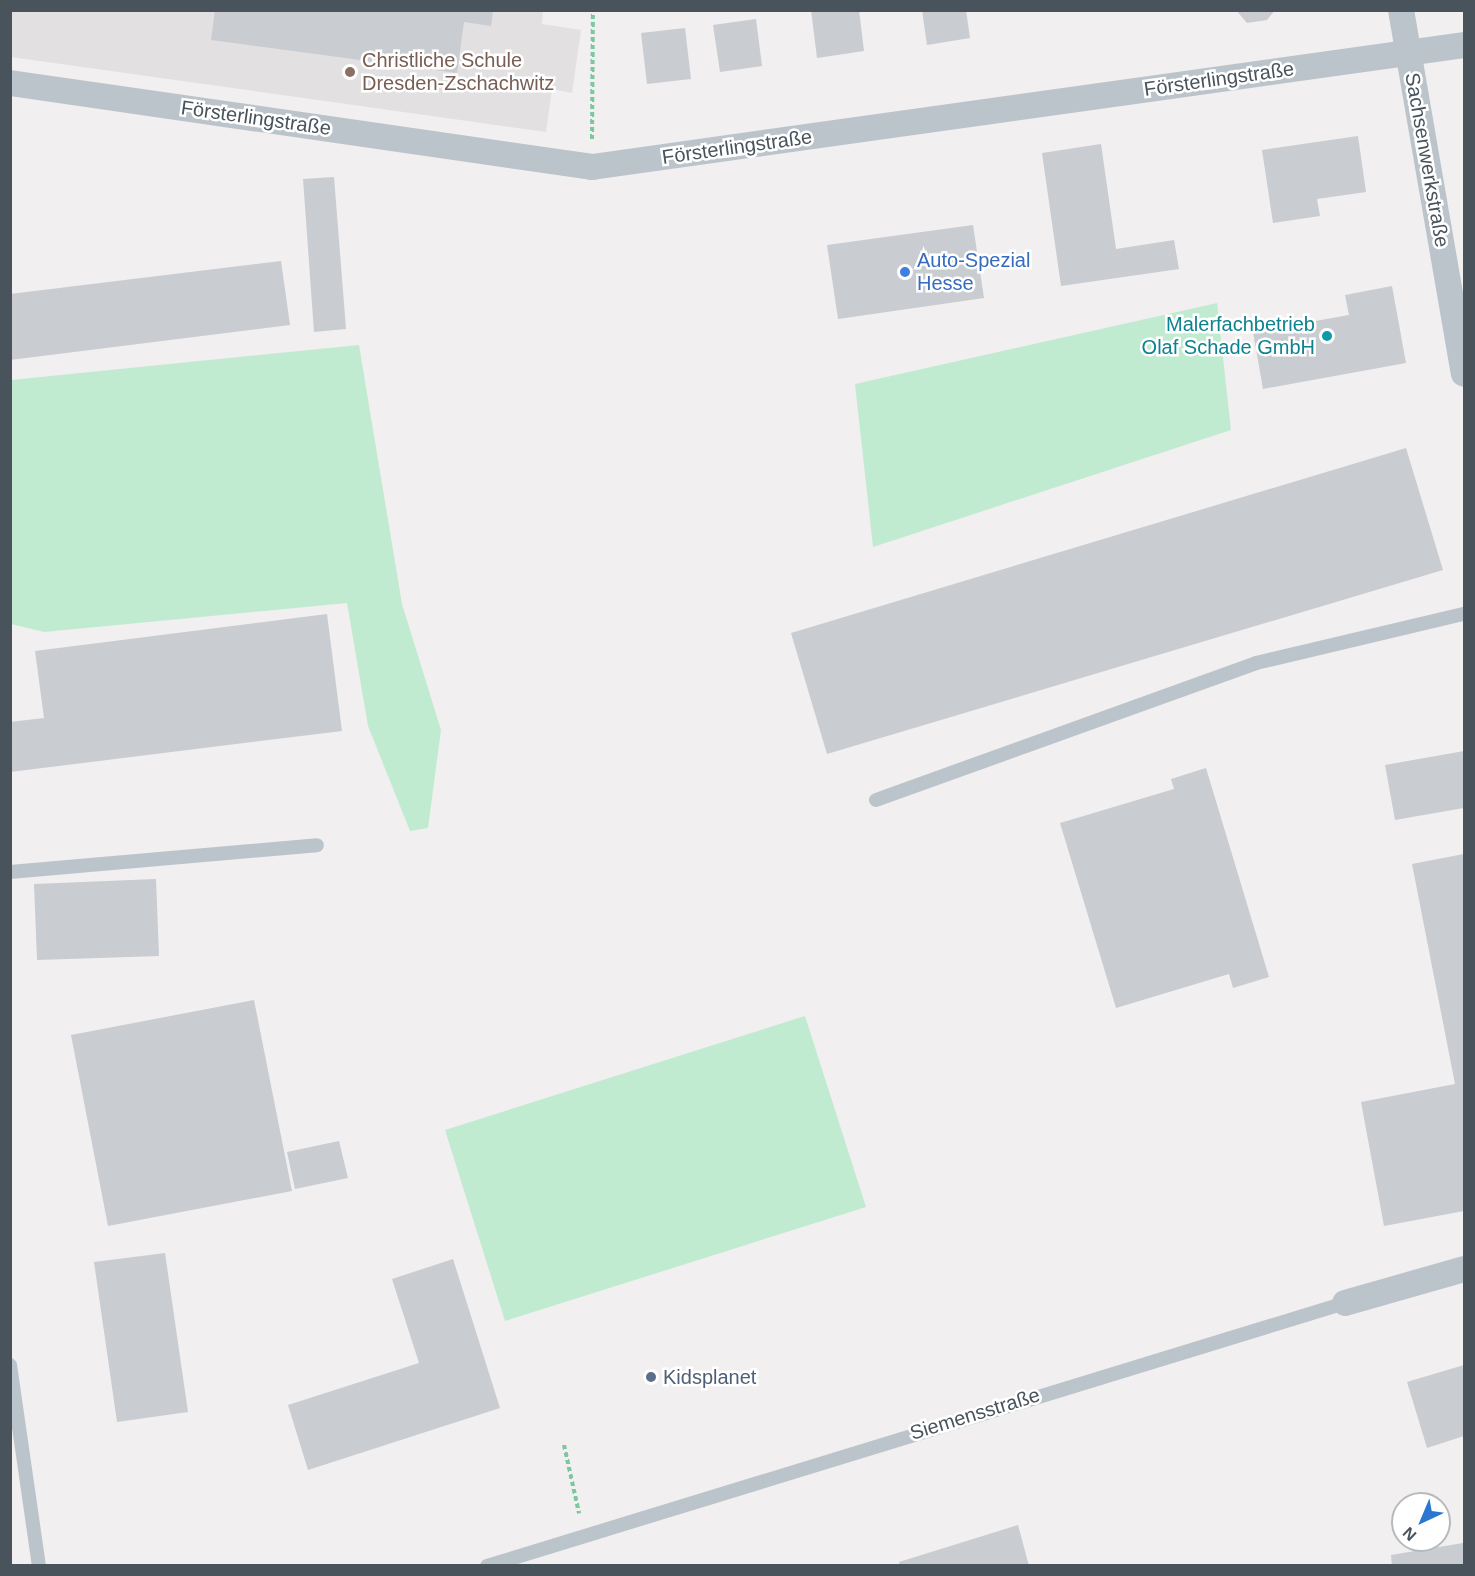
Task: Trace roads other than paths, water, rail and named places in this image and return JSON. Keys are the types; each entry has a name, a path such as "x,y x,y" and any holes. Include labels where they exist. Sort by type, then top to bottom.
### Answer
{"street":[{"name":"Sachsenwerkstraße","path":"1401,10 1464,374"},
{"name":"Försterlingstraße","path":"10,83 592,167 1464,45"},
{"name":"Siemensstraße","path":"1345,1303 1464,1269"}],"lane":[{"path":"876,800 1256,663 1464,614"},
{"path":"10,872 317,845"},
{"name":"Siemensstraße","path":"487,1566 585,1534 1345,1303"},
{"path":"10,1365 39,1566"}],"place":[{"name":"Christliche Schule Dresden-Zschachwitz","path":"350,72"},
{"name":"Auto-Spezial Hesse","path":"905,272"},
{"name":"Malerfachbetrieb Olaf Schade GmbH","path":"1327,336"},
{"name":"Kidsplanet","path":"651,1377"}]}
